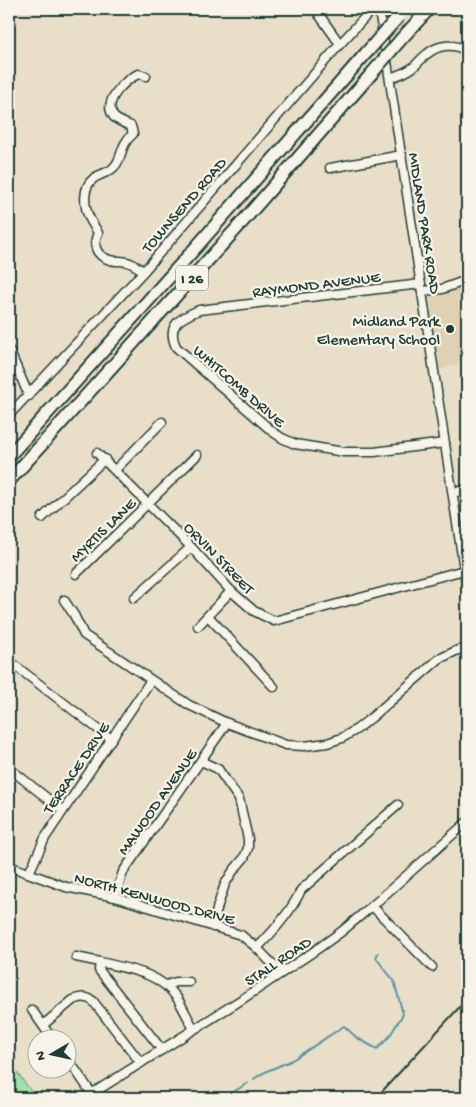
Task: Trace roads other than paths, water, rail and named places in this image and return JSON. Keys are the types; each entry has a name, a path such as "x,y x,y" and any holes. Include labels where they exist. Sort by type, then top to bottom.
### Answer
{"highway":[{"name":"I 26","path":"9,481 230,235 429,9"},
{"name":"I 26","path":"9,456 198,245 402,12"}],"street":[{"path":"315,9 340,44"},
{"name":"TOWNSEND ROAD","path":"9,415 29,396 144,271 340,44 367,15 378,9"},
{"name":"MIDLAND PARK ROAD","path":"378,9 445,443 464,553 467,589"},
{"path":"390,78 413,67 427,54 437,48 451,44 467,51"},
{"path":"144,271 128,262 110,260 100,255 94,246 94,240 98,233 88,215 85,196 88,184 94,178 114,167 125,140 133,134 132,126 115,118 110,109 116,93 128,79 138,74 146,76"},
{"path":"330,168 402,155"},
{"name":"RAYMOND AVENUE","path":"215,308 422,288 442,289 467,280"},
{"name":"WHITCOMB DRIVE","path":"215,308 199,310 184,316 178,322 172,330 172,338 176,347 282,438 295,444 351,452 374,452 445,443"},
{"path":"9,350 29,396"},
{"path":"115,470 162,422"},
{"name":"ORVIN STREET","path":"97,453 191,547 231,591 254,611 274,621 464,570"},
{"name":"MYRTIS LANE","path":"76,574 197,455"},
{"path":"42,518 105,459"},
{"path":"453,493 467,489"},
{"path":"134,598 191,547"},
{"path":"198,626 231,591"},
{"path":"64,600 84,635 189,705 227,723 286,745 304,746 342,738 358,729 439,659 458,650 467,650"},
{"path":"208,616 274,687"},
{"path":"9,661 111,739"},
{"name":"TERRACE DRIVE","path":"29,873 44,838 151,680"},
{"name":"MAWOOD AVENUE","path":"115,897 123,872 227,723"},
{"path":"202,761 218,769 239,799 248,839 248,848 244,858 225,884 213,926"},
{"path":"9,768 62,810"},
{"path":"257,948 270,935 294,904 301,890 398,805"},
{"name":"STALL ROAD","path":"88,1096 141,1064 341,932 467,822"},
{"name":"NORTH KENWOOD DRIVE","path":"9,866 66,887 115,897 241,935 257,948 281,973"},
{"path":"372,906 432,967"},
{"path":"76,957 152,976 166,984 177,998 194,1029"},
{"path":"100,962 99,970 162,1050"},
{"path":"166,984 189,982"},
{"path":"43,1024 73,1000 88,998 93,1001 141,1064"},
{"path":"32,1010 47,1030"},
{"path":"78,1078 88,1096"}],"waterway":[{"path":"254,1079 292,1060 344,1026 357,1038 377,1049 389,1037 403,1014 394,981 376,958 378,953"},
{"path":"223,1098 248,1083"}],"railway":[{"path":"376,1098 467,999"}],"place":[{"name":"Midland Park Elementary School","path":"450,329"}]}
